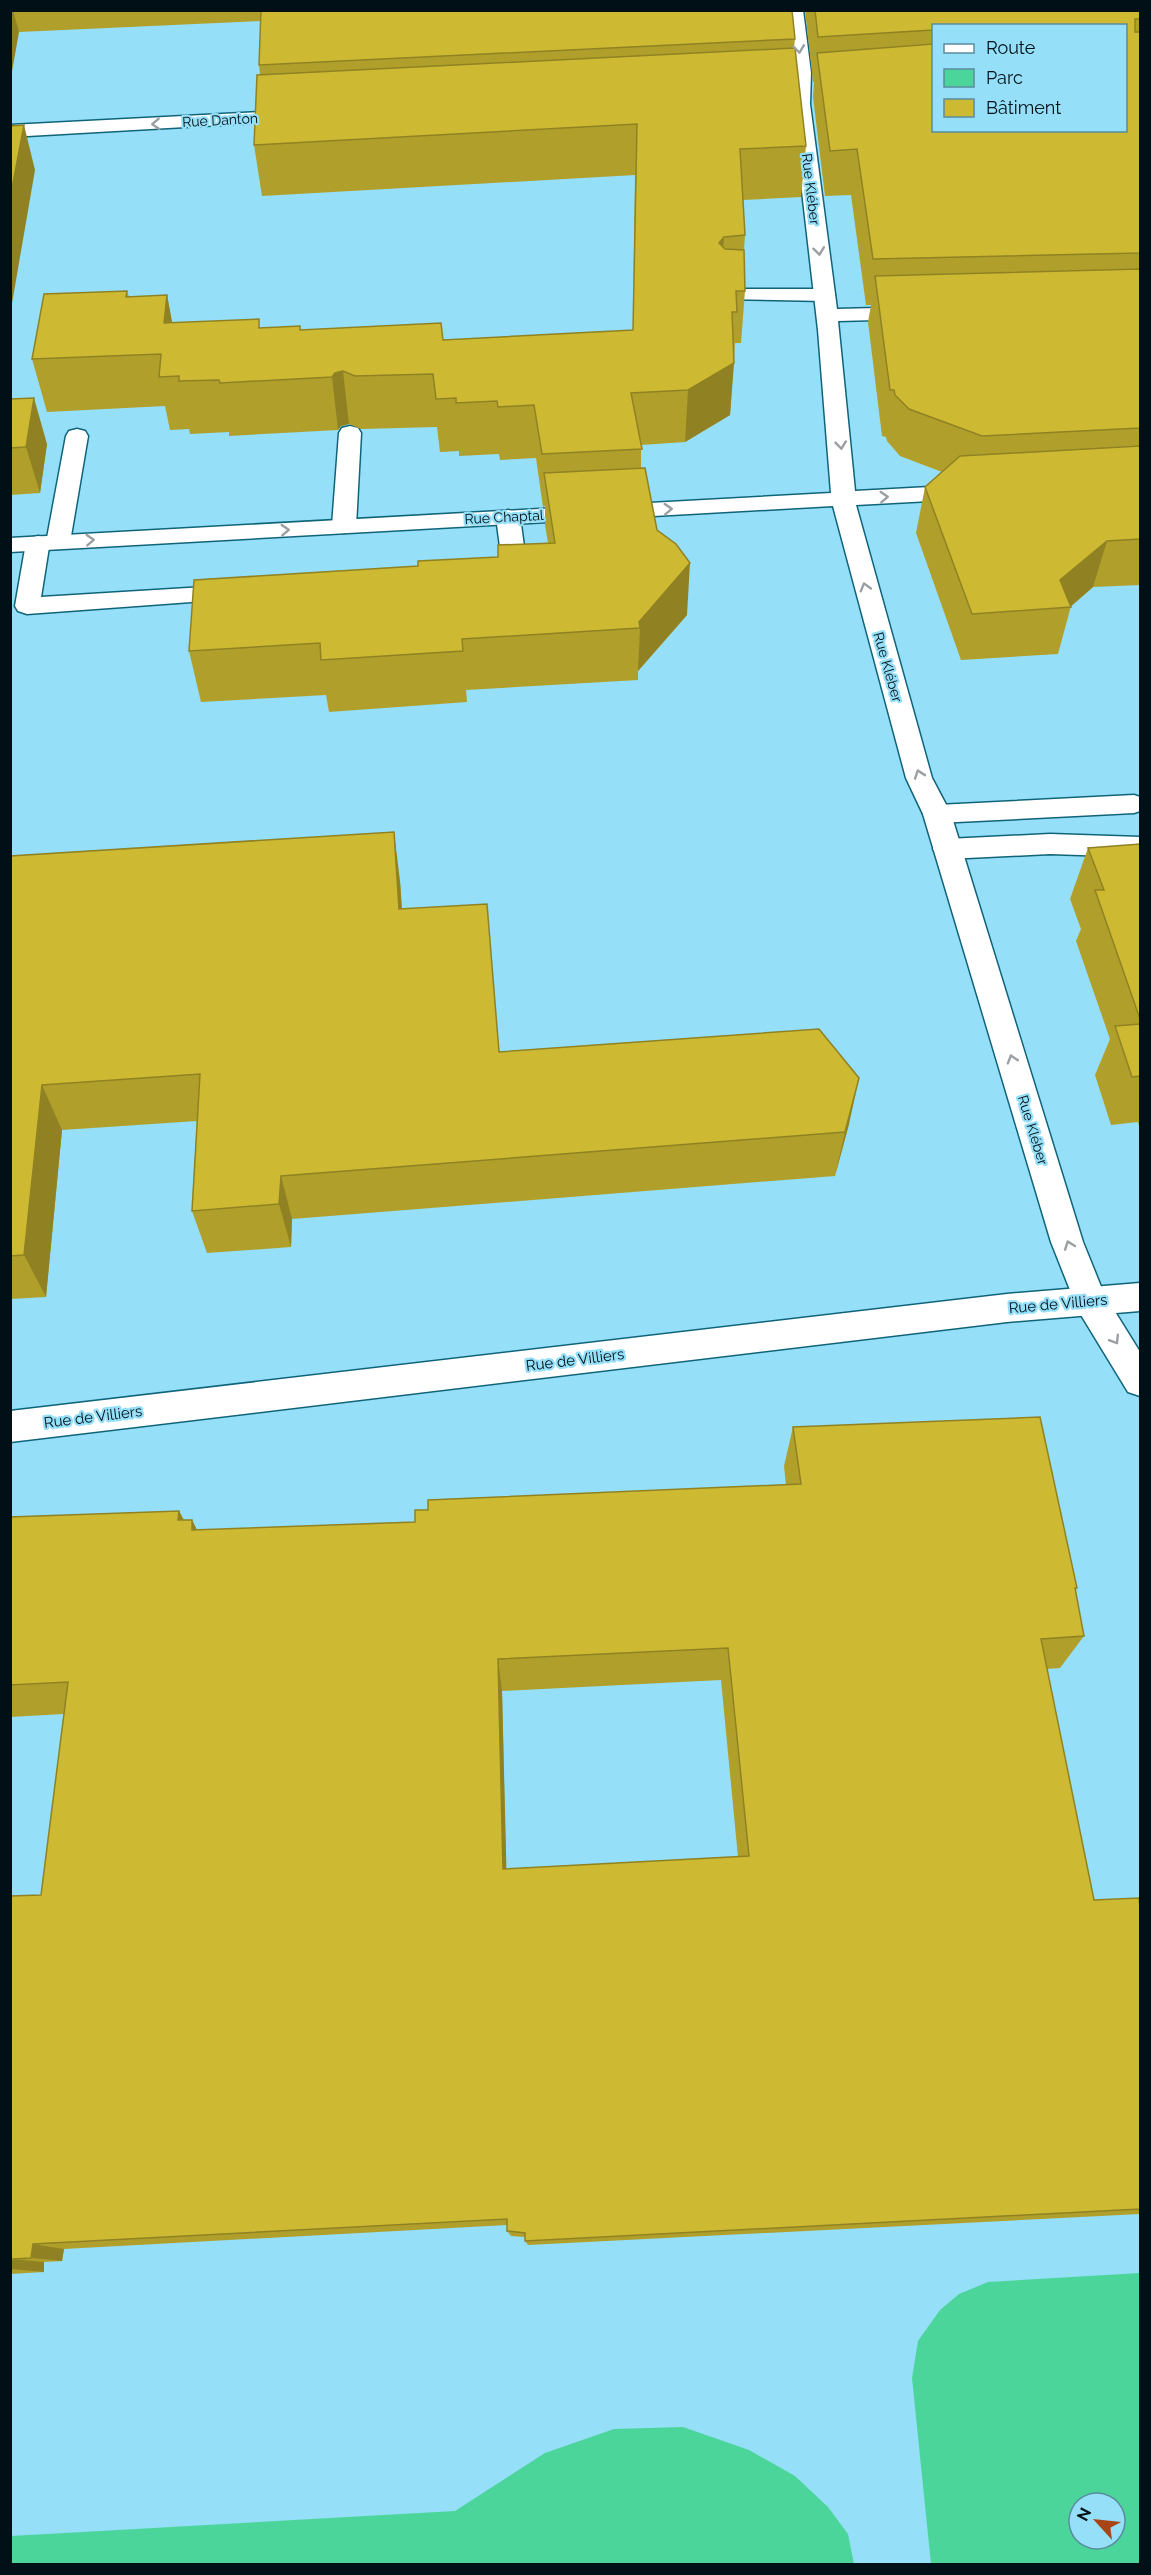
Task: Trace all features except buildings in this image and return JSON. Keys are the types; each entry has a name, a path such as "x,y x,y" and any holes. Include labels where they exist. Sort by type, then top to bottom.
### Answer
{"street":[{"name":"Rue Kléber","path":"794,10 802,73 801,104 826,305 843,474 843,498 848,525 920,778 934,808 947,849 1067,1242 1090,1300 1140,1381"},
{"name":"Rue Danton","path":"10,131 320,115"},
{"path":"728,295 826,305 939,312"},
{"path":"344,526 350,433"},
{"path":"77,436 48,543 27,606 266,591"},
{"name":"Rue Chaptal","path":"10,545 987,491"},
{"path":"480,578 516,576 508,517"},
{"path":"934,808 1131,797"},
{"path":"947,849 1050,844 1140,847"},
{"name":"Rue de Villiers","path":"10,1426 1090,1300 1140,1297"}],"green space":[{"path":"1140,2273 1140,2564 931,2564 912,2378 918,2341 940,2310 959,2294 988,2282"},
{"path":"683,2427 749,2450 795,2476 828,2507 848,2534 854,2564 11,2564 11,2536 455,2511 545,2453 614,2429"}]}
